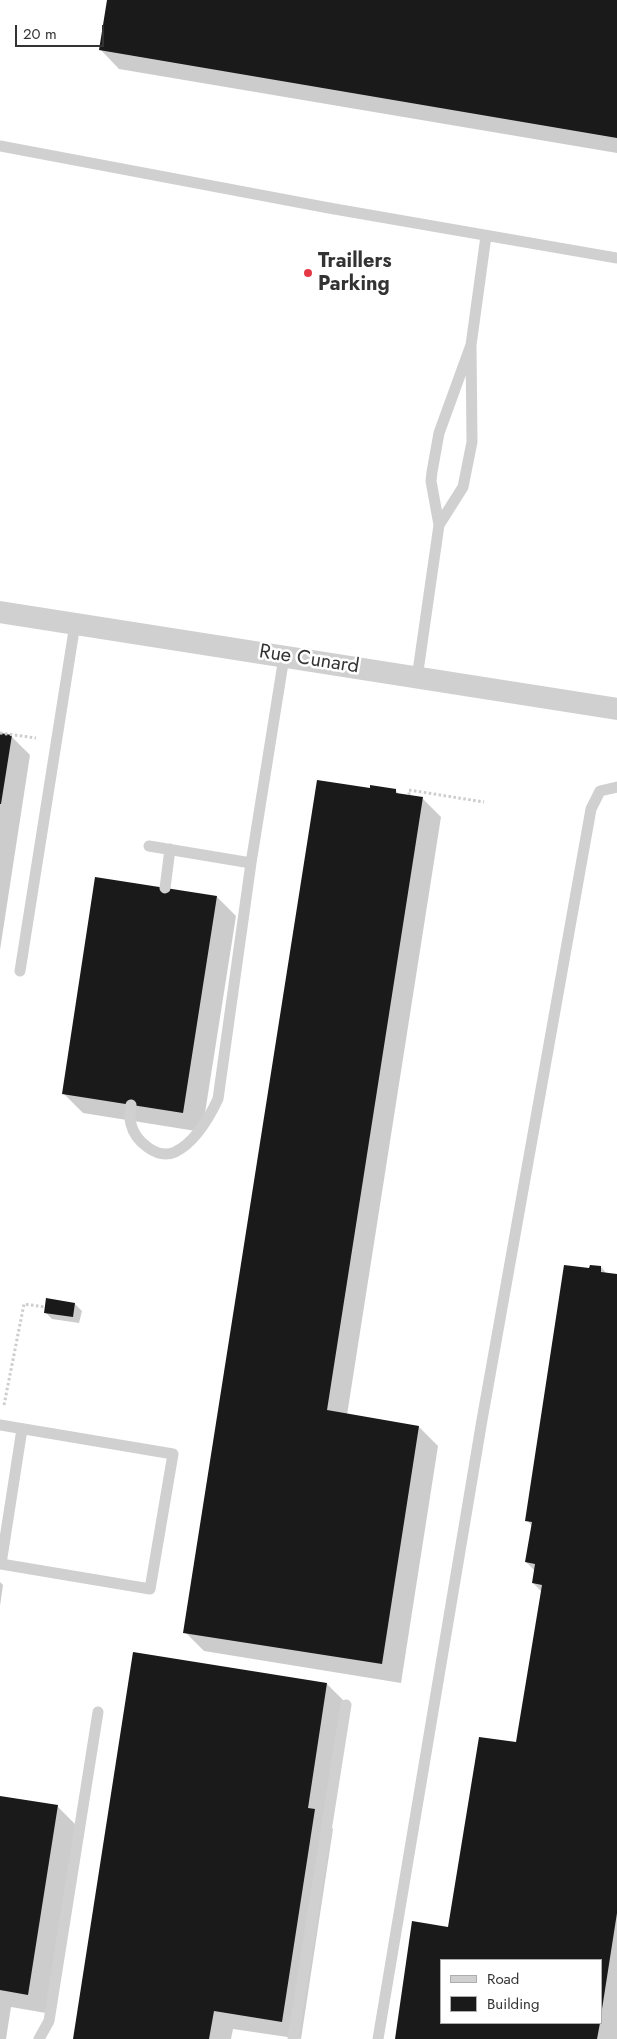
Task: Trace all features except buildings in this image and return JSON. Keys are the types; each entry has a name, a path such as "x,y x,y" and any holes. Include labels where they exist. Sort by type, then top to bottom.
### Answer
{"street":[{"name":"Rue Cunard","path":"0,612 617,708"}],"lane":[{"path":"0,146 486,236 617,258"},
{"path":"438,525 463,487 472,442 471,345 486,236"},
{"path":"417,678 438,525 431,481 438,433 471,345"},
{"path":"20,971 75,624"},
{"path":"131,1105 131,1125 137,1135 152,1150 164,1154 174,1152 184,1146 213,1110 218,1099 251,863 284,656"},
{"path":"378,2039 482,1420 591,809 600,791 617,787"},
{"path":"149,846 251,863"},
{"path":"165,888 170,849"},
{"path":"1,1420 22,1429 173,1454 150,1589 1,1564 22,1429"},
{"path":"293,2039 346,1705"},
{"path":"39,2039 49,2021 98,1712"}],"path":[{"path":"0,733 12,735"},
{"path":"409,794 409,790 424,791 484,802"},
{"path":"1,1420 24,1304 45,1307"}],"place":[{"name":"Traillers Parking","path":"308,273"}]}
